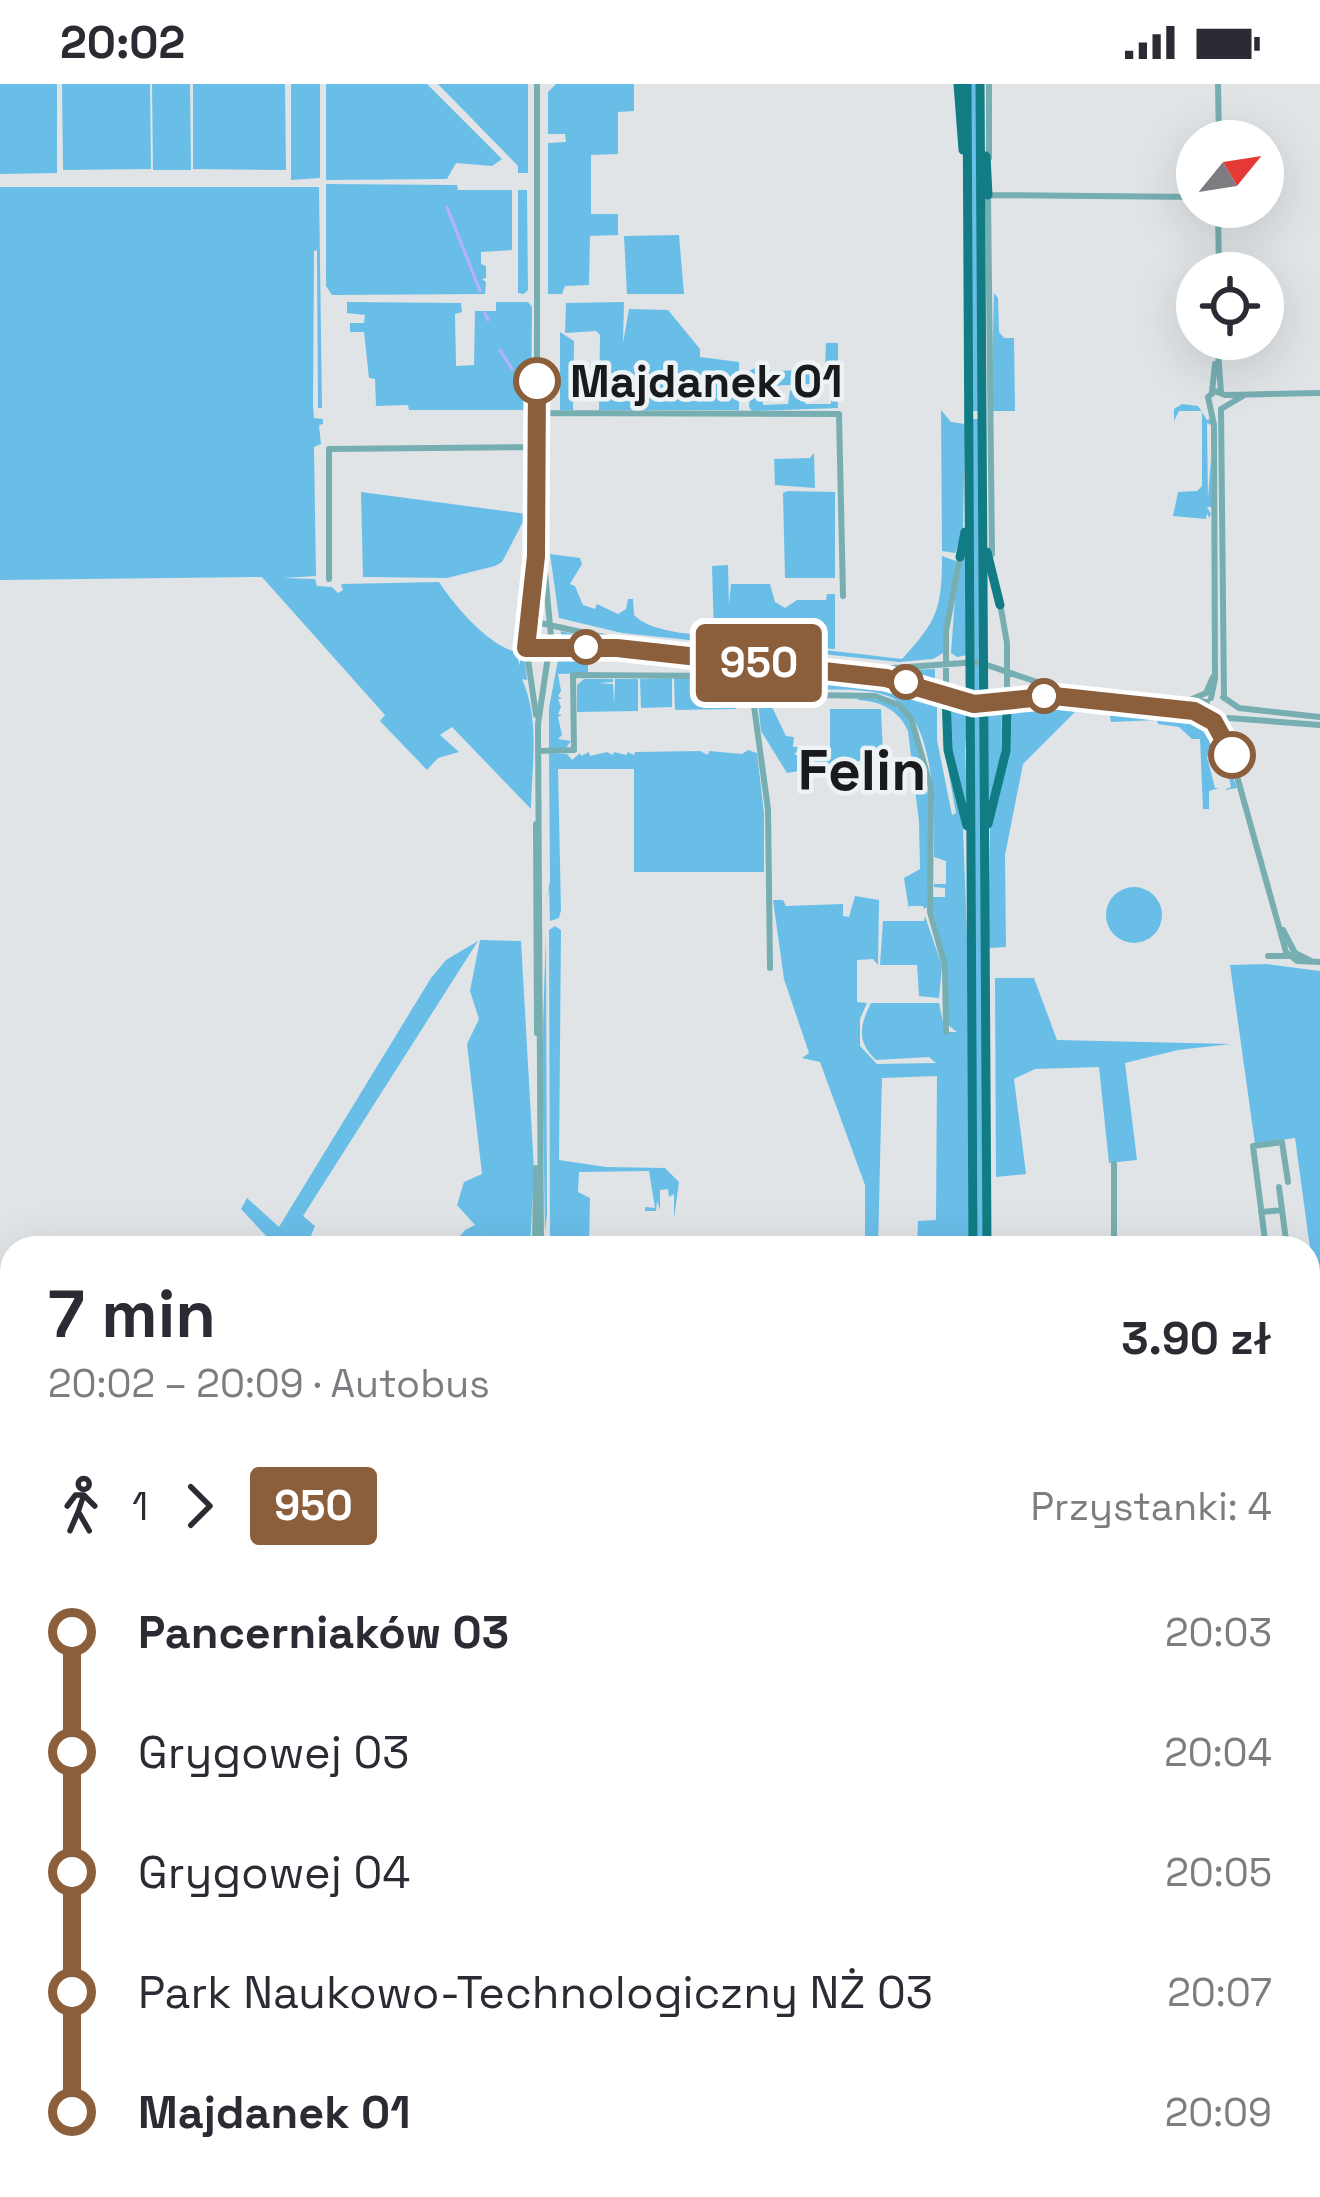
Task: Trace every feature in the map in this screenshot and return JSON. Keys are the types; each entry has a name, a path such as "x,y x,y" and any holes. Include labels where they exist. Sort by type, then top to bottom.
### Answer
{"main road":[{"path":"963,84 959,127 967,172 973,1236"},
{"path":"984,84 980,98 987,1236"},
{"path":"980,98 988,195"},
{"path":"963,298 967,259"},
{"path":"960,557 968,473"},
{"path":"982,476 987,553 1000,604"},
{"path":"946,696 948,750 966,819 971,895"},
{"path":"984,847 1006,751 1007,700"}],"street":[{"path":"537,84 538,413 534,445 550,624 538,724"},
{"path":"984,84 988,195 985,406"},
{"path":"1218,84 1219,120"},
{"path":"988,195 1176,197"},
{"path":"1218,360 1228,744 1282,941 1293,954"},
{"path":"1219,400 1253,393 1320,392"},
{"path":"1206,716 1215,674 1219,400"},
{"path":"538,413 839,414 843,596"},
{"path":"985,425 992,557 1006,634 1007,700"},
{"path":"329,579 329,449 534,445"},
{"path":"538,499 526,648 538,724 534,993 538,1236"},
{"path":"946,696 947,623 960,557"},
{"path":"527,620 617,640 884,670 978,662 1049,686 1227,701 1320,721"},
{"path":"526,648 617,648 886,678 974,704 1062,697 1194,711 1214,722 1228,744"},
{"path":"748,662 769,830 770,968"},
{"path":"753,676 758,663"},
{"path":"1187,701 1205,693 1215,674"},
{"path":"538,751 574,750 573,675 732,677 746,694 875,696 898,705 910,718 931,788 930,912 945,966 946,1032"},
{"path":"1214,722 1320,721"},
{"path":"1280,926 1297,961 1316,961"},
{"path":"1282,941 1268,956 1293,954"},
{"path":"1264,1236 1253,1146 1282,1142 1285,1236"},
{"path":"1114,1165 1114,1236"},
{"path":"1261,1212 1282,1210"}],"shaded area":[{"path":"0,84 57,84 57,173 0,174"},
{"path":"62,84 150,84 151,169 63,170"},
{"path":"152,84 190,84 191,170 153,170"},
{"path":"193,84 285,84 286,170 193,169"},
{"path":"291,84 320,84 320,178 291,180"},
{"path":"326,84 427,84 502,159 492,166 456,163 447,179 326,180"},
{"path":"438,84 528,84 528,173 518,173 518,166"},
{"path":"556,84 634,84 634,111 618,112 618,154 591,155 591,214 618,214 618,235 590,236 589,285 565,286 562,294 548,294 548,143 566,142 565,134 548,134 548,92"},
{"path":"969,84 977,84 979,411 972,411"},
{"path":"326,184 512,190 512,250 481,252 481,264 486,266 485,294 332,295 326,286"},
{"path":"0,187 319,187 322,408 318,408 317,250 313,405 314,418 323,419 323,424 319,425 321,444 314,447 316,576 283,578 315,579 317,586 332,587 338,593 343,590 341,584 439,582 476,626 516,652 520,666 520,659 525,660 527,680 522,679 533,725 531,809 452,727 440,735 459,752 438,758 427,770 380,721 385,715 262,577 0,580"},
{"path":"518,190 527,190 528,290 524,294 518,293"},
{"path":"679,235 684,294 627,294 624,236"},
{"path":"994,293 999,332 1004,338 1014,338 1015,411 991,411"},
{"path":"347,302 461,303 462,312 455,314 456,366 474,365 475,311 496,311 496,302 528,302 532,307 531,406 523,410 409,410 408,405 376,406 364,332 350,332 350,323 364,323 365,315 347,313"},
{"path":"624,302 623,343 629,309 668,310 700,349 700,357 739,362 739,410 599,410 600,335 596,331 565,333 566,303"},
{"path":"560,332 574,341 573,410 560,410"},
{"path":"826,343 838,343 838,387 830,383 748,387 749,371 759,366 761,371 825,370"},
{"path":"750,390 762,390 763,405 788,404 790,390 805,390 802,399 806,404 831,404 831,390 837,390 838,408 752,411"},
{"path":"1182,404 1198,406 1201,411 1179,411 1174,421 1174,409"},
{"path":"941,410 951,422 965,424 963,529 955,553 942,551"},
{"path":"1202,412 1207,420 1211,418 1211,425 1207,423 1212,507 1207,507 1211,514 1206,519 1173,516 1178,492 1197,491 1202,486"},
{"path":"972,419 978,419 984,1236 975,1236"},
{"path":"814,453 815,488 775,485 774,459 810,458"},
{"path":"361,492 527,514 502,562 495,566 447,578 363,577"},
{"path":"835,492 835,578 785,578 783,493"},
{"path":"966,537 967,655 957,657 951,653 955,598"},
{"path":"550,554 580,558 582,564 570,584 583,605 595,609 597,604 618,614 633,599 634,615 641,620 682,633 714,635 712,566 728,565 729,605 731,584 770,584 775,602 785,608 797,600 826,600 827,594 835,594 835,649 790,646 902,659 935,613 942,556 956,561 943,653 933,659 899,662 622,633 559,618"},
{"path":"561,631 600,641 879,671 935,669 935,687 908,678 607,645 561,647"},
{"path":"588,656 588,673 558,674 562,735 558,739 571,741 566,748 549,748 549,708 558,660"},
{"path":"759,674 889,686 937,704 937,740 952,815 956,813 942,736 963,827 971,1236 917,1236 918,1221 936,1220 937,1076 882,1078 878,1236 865,1236 865,1185 820,1062 802,1058 809,1053 784,979 773,900 783,900 786,906 843,904 843,916 849,917 855,896 879,900 878,965 873,959 857,960 857,1002 867,1003 860,1019 860,1046 877,1064 936,1063 929,1057 876,1060 862,1033 871,1003 939,1003 945,1032 957,1032 948,1025 947,967 933,911 933,897 945,897 945,888 934,884 946,884 946,861 934,857 932,791 924,742 902,705 885,695 841,690 762,692"},
{"path":"672,678 672,707 641,708 640,679"},
{"path":"674,678 732,681 736,709 675,710"},
{"path":"584,679 613,679 599,683 613,684 614,705 615,679 638,679 638,711 577,712 577,685"},
{"path":"800,699 800,703 772,707 786,736 794,737 793,747 800,747 794,755 830,755 830,709 881,709 883,754 893,755 787,773 761,731 758,701"},
{"path":"857,700 881,700 899,709 918,738 929,811 924,909 909,906 909,910 904,878 920,869 908,731 888,708"},
{"path":"1048,703 1102,710 1103,714 1075,712 1023,764 1005,855 1006,947 988,948 990,825 1010,711"},
{"path":"949,707 968,708 968,823 951,748"},
{"path":"986,709 1002,711 1001,759 987,815"},
{"path":"1109,710 1199,720 1195,715 1200,715 1215,728 1237,788 1224,790 1231,787 1229,778 1223,777 1216,755 1207,757 1215,788 1219,788 1209,791 1209,809 1203,809 1200,739 1157,720 1111,722"},
{"path":"700,751 708,755 709,751 742,754 757,753 764,872 634,872 634,769 558,769 561,910 559,918 550,921 549,888 545,907 550,881 549,753 567,754 572,760 589,752 590,756"},
{"path":"1134,887 1154,895 1162,915 1154,935 1134,943 1114,935 1106,915 1114,895"},
{"path":"925,916 942,966 939,998 919,996 917,965 880,965 883,921 924,921"},
{"path":"555,926 561,930 559,1160 665,1168 679,1182 674,1219 674,1194 669,1197 668,1189 660,1190 660,1210 657,1201 656,1211 645,1211 645,1207 655,1208 649,1171 579,1172 578,1192 590,1198 589,1236 550,1236 549,930"},
{"path":"546,934 547,1215 545,1231 542,1051"},
{"path":"480,940 521,941 534,1170 531,1236 460,1236 475,1225 457,1205 464,1182 482,1174 467,1044 479,1019 470,991"},
{"path":"478,941 303,1216 315,1226 311,1236 266,1236 241,1209 247,1198 279,1227 446,960"},
{"path":"1230,965 1320,971 1320,1236 1308,1236 1295,1138 1255,1144"},
{"path":"995,978 1034,978 1057,1040 1231,1044 1125,1063 1137,1160 1109,1163 1099,1067 1035,1069 1014,1079 1026,1174 996,1177"}],"waterway":[{"path":"447,207 480,291"},
{"path":"485,313 488,320"},
{"path":"500,350 512,369"}],"bus line":[{"name":"950","path":"537,381 536,556 526,648 617,648 886,678 974,704 1054,696 1194,711 1214,722 1232,755"}],"place":[{"name":"Majdanek 01","path":"537,381"}],"district":[{"name":"Felin","path":"862,770"}]}
